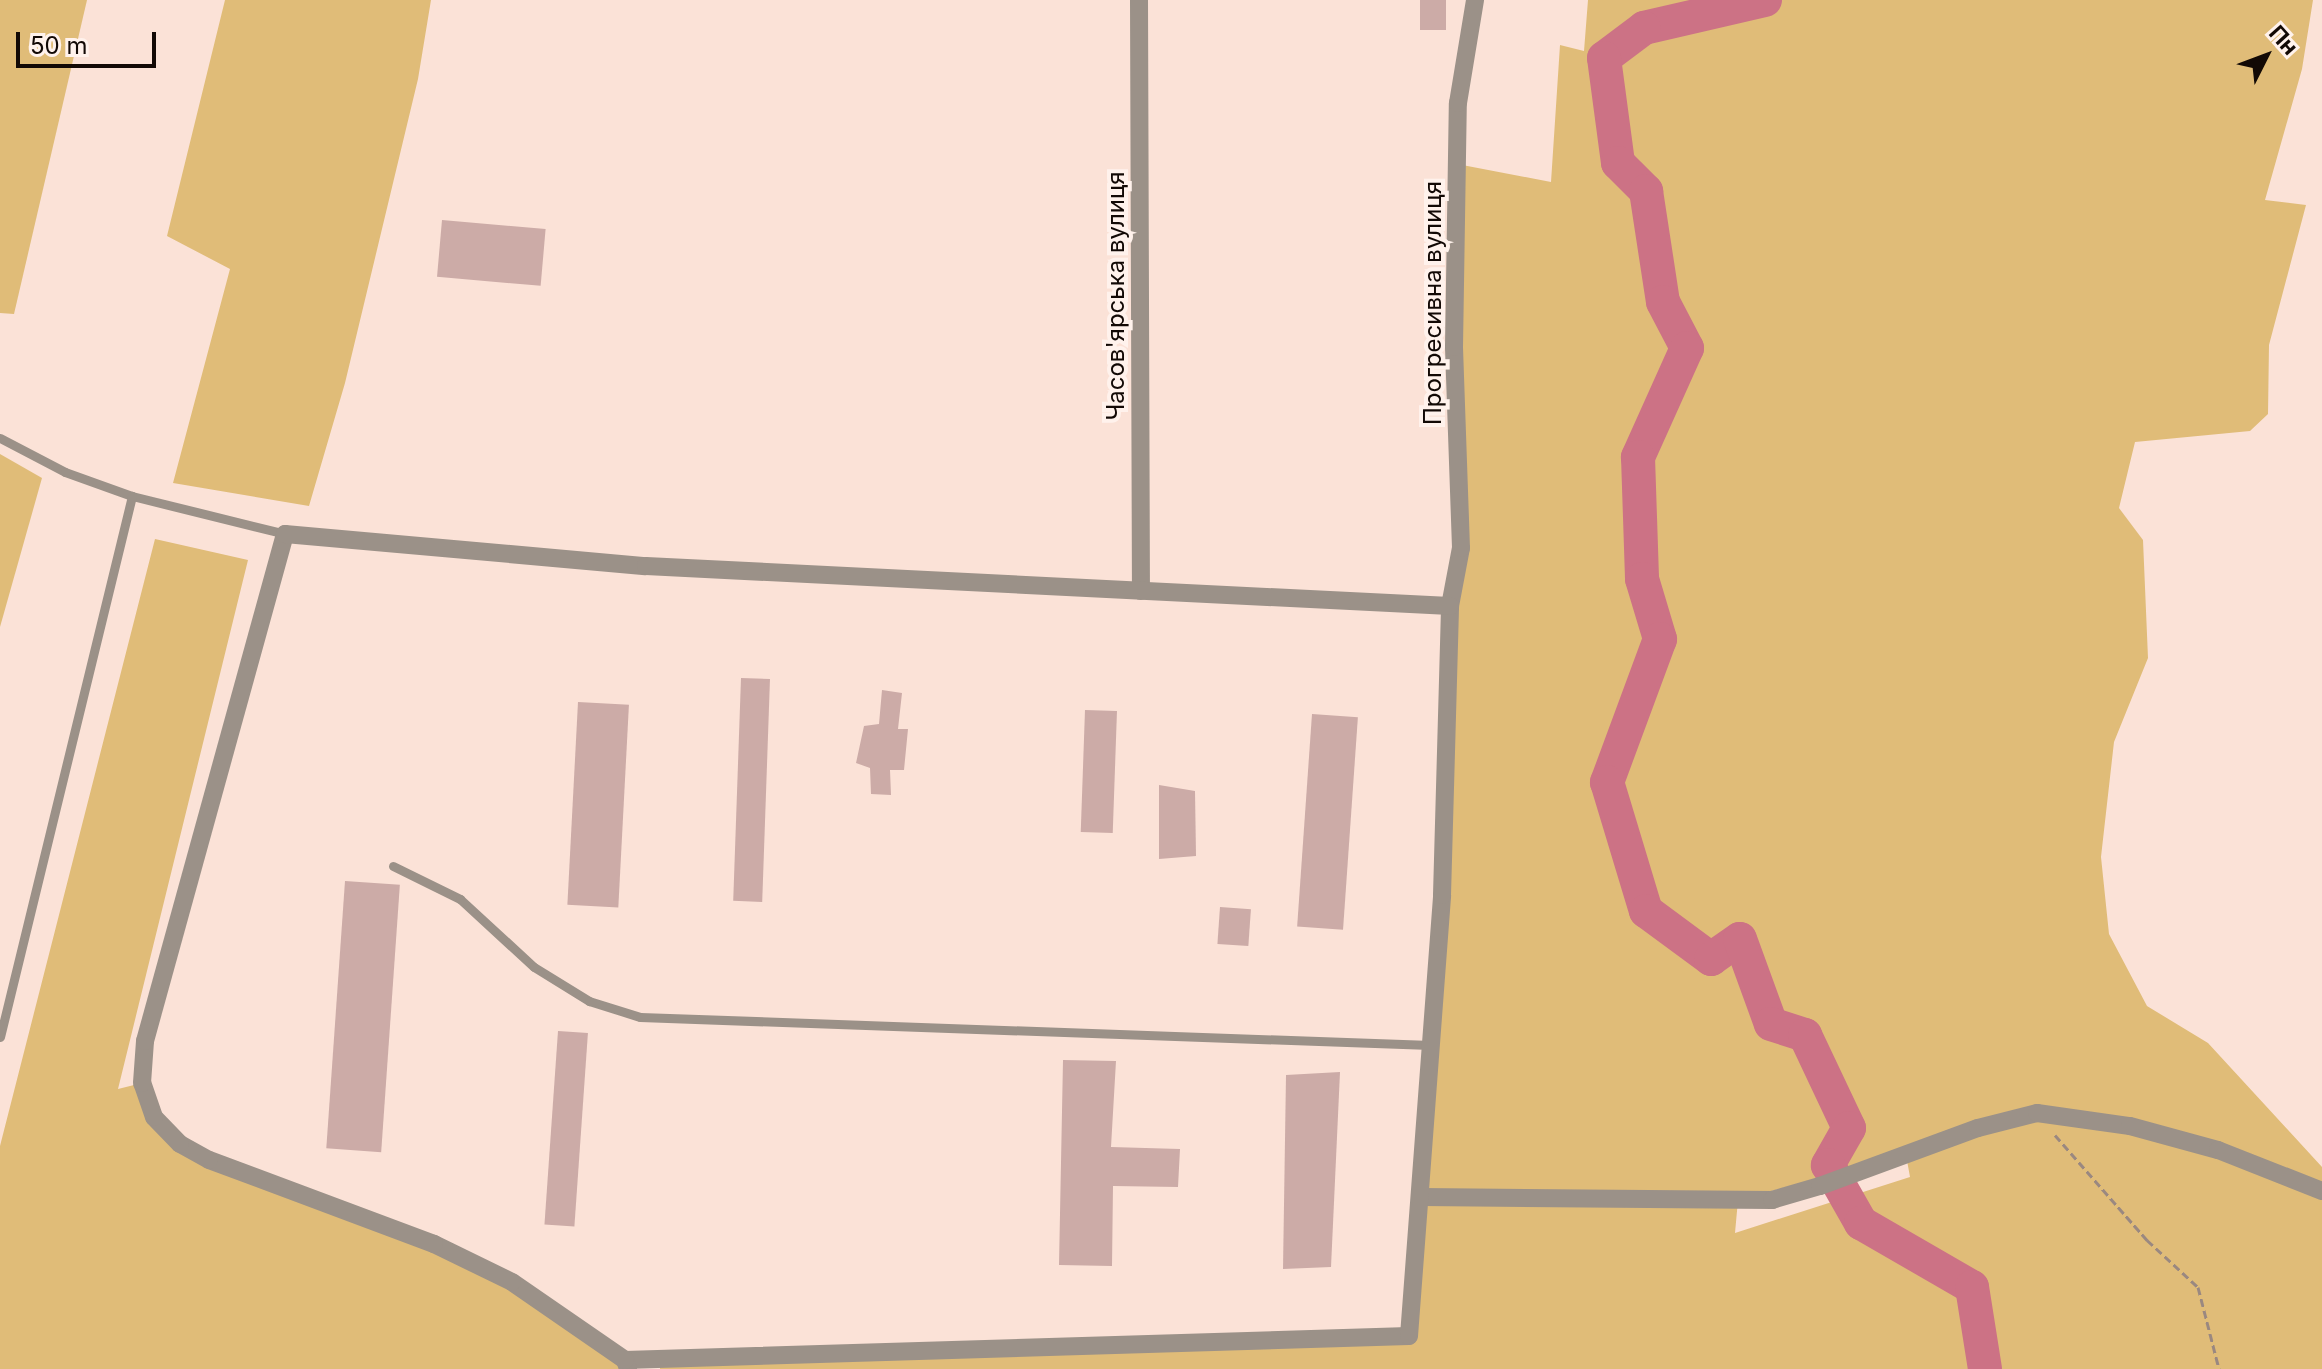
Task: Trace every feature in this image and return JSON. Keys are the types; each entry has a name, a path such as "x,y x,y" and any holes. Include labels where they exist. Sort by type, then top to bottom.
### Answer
{"street":[{"name":"Часов'ярська вулиця","path":"1139,0 1141,591"},
{"name":"Прогресивна вулиця","path":"627,1365 1409,1336 1422,1197 1442,895 1450,606 1461,548 1454,347 1458,103 1475,0"},
{"path":"627,1365 512,1282 434,1244 209,1160 180,1144 154,1117 142,1083 145,1041 285,534 646,566 1450,606"},
{"path":"1422,1197 1772,1200 1820,1186 1978,1128 2037,1113 2130,1126 2218,1150 2322,1191"}],"lane":[{"path":"0,438 65,472 132,496 285,534"},
{"path":"0,1037 132,496"},
{"path":"393,866 460,899 534,967 589,1001 640,1017 1432,1045"}],"path":[{"path":"2037,1113 2147,1240 2198,1287 2219,1369"}],"shaded area":[{"path":"0,0 87,0 14,314 0,313"},
{"path":"225,0 431,0 418,79 345,383 309,506 173,483 230,269 167,236"},
{"path":"1588,0 2313,0 2302,69 2265,200 2306,205 2269,345 2268,414 2250,431 2135,442 2119,508 2143,540 2148,658 2114,742 2101,857 2109,934 2147,1006 2208,1043 2322,1167 2322,1369 660,1369 660,1366 1409,1336 1461,548 1457,164 1551,182 1560,45 1584,51","holes":["1906,1155 1910,1177 1735,1233 1738,1200"]},
{"path":"0,454 42,478 0,627"},
{"path":"155,539 248,560 118,1089 142,1083 180,1144 511,1282 628,1369 0,1369 0,1146"}],"building":[{"path":"1420,0 1446,0 1446,30 1420,30"},
{"path":"442,220 546,229 541,286 437,277"},
{"path":"741,678 770,679 762,902 733,901"},
{"path":"882,690 902,693 898,729 908,729 904,770 890,770 891,795 871,794 870,768 856,763 864,726 879,724"},
{"path":"578,702 629,705 618,907 567,905"},
{"path":"1085,710 1117,711 1113,833 1081,832"},
{"path":"1312,714 1358,717 1343,930 1297,926"},
{"path":"1159,785 1195,791 1196,856 1159,859"},
{"path":"345,881 400,885 381,1152 326,1148"},
{"path":"1220,907 1251,909 1248,946 1217,944"},
{"path":"558,1031 588,1033 574,1227 544,1225"},
{"path":"1063,1060 1116,1061 1111,1147 1180,1149 1178,1187 1113,1186 1112,1266 1059,1265"},
{"path":"1340,1072 1331,1267 1283,1269 1286,1075"}],"waterway":[{"path":"1765,0 1644,28 1604,58 1618,163 1646,191 1663,302 1687,348 1638,457 1642,579 1660,639 1607,782 1646,911 1711,959 1740,939 1771,1024 1805,1035 1849,1128 1828,1165 1861,1223 1972,1287 1985,1369"}]}
